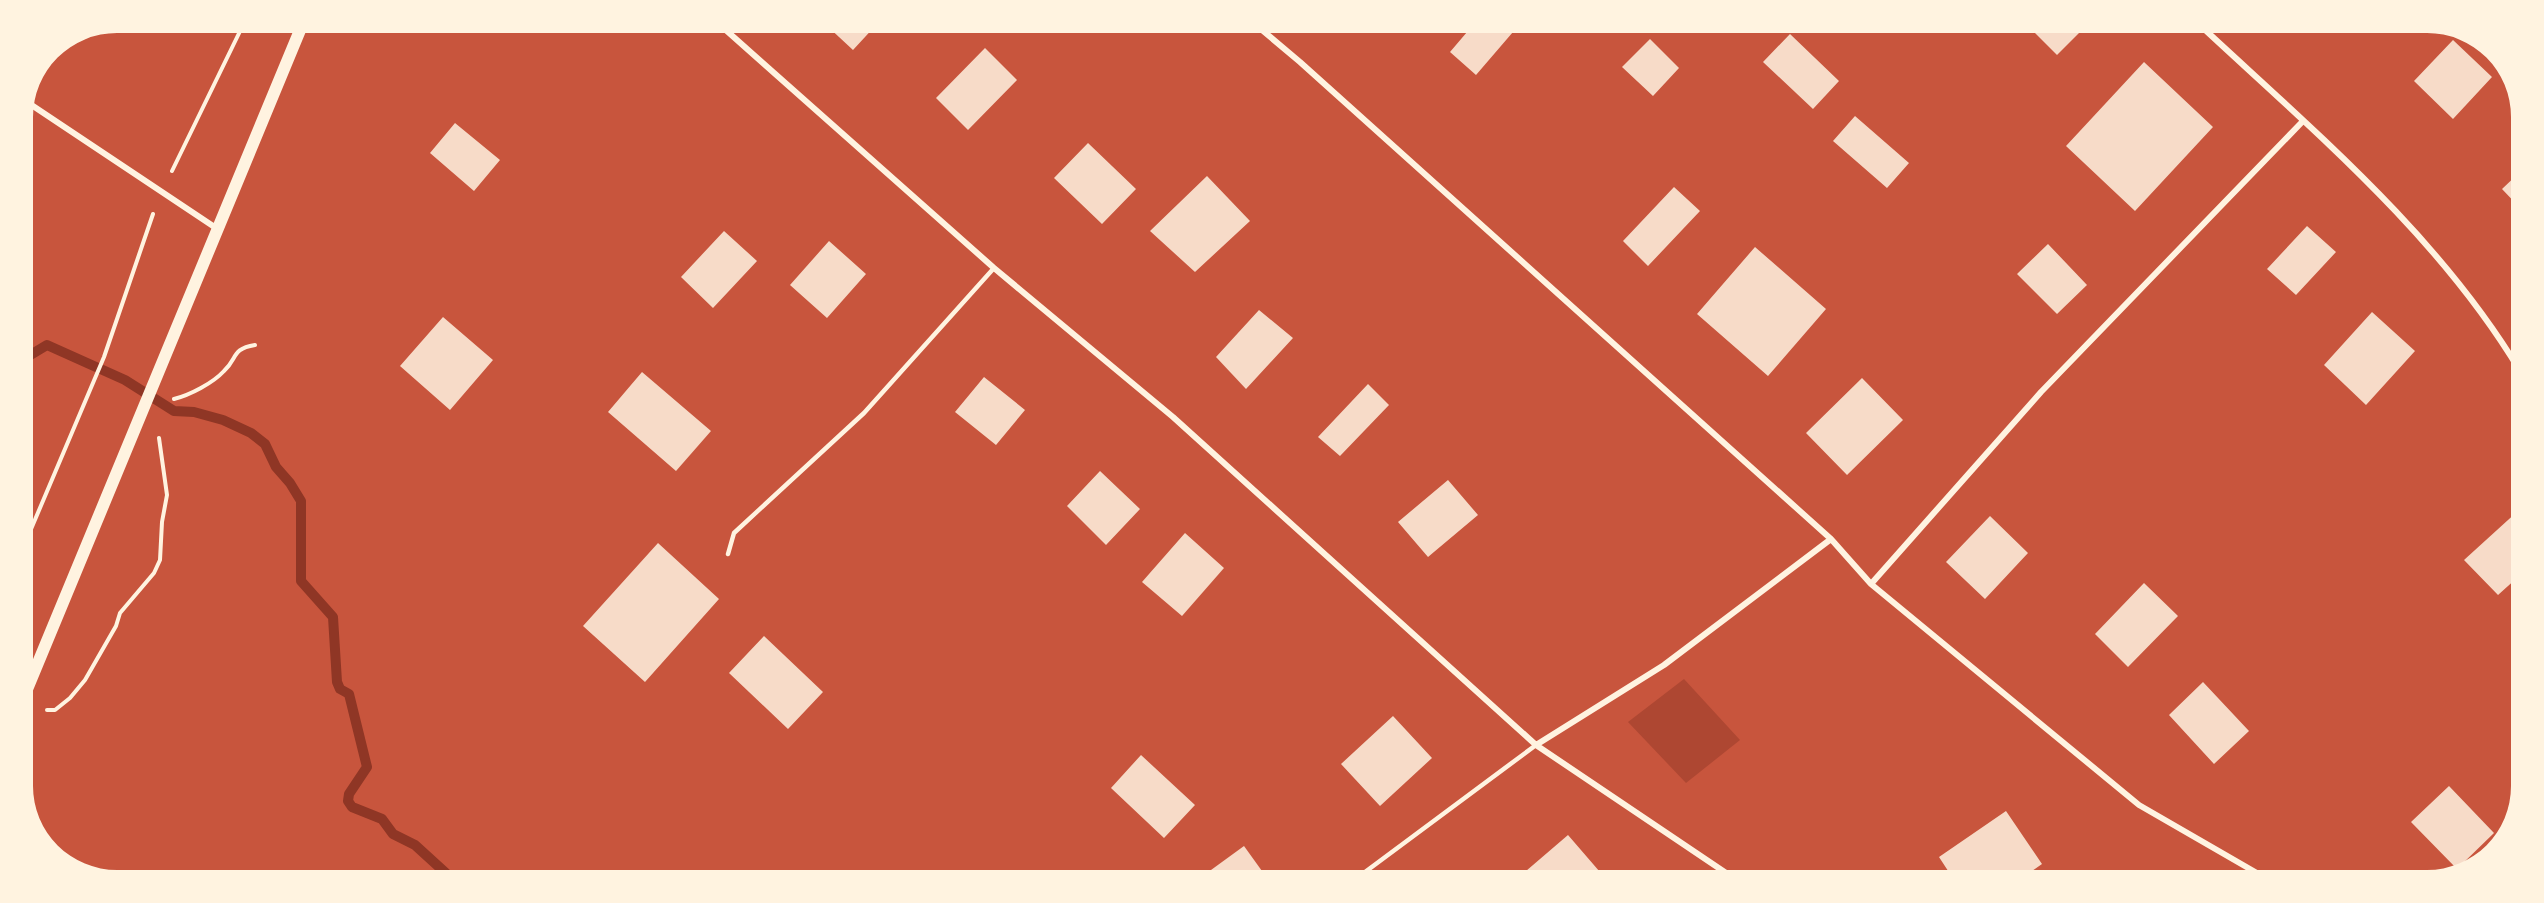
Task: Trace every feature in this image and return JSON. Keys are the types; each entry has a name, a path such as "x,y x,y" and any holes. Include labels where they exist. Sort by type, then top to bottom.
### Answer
{"main road":[{"path":"33,675 216,228 299,33"}],"street":[{"path":"729,33 994,268 1173,417 1536,745 1723,870"},
{"path":"1266,33 1831,539 1870,584 2139,805 2252,870"},
{"path":"2208,33 2389,202 2492,325 2511,356"},
{"path":"34,107 216,228"},
{"path":"1870,584 2042,392 2303,121"},
{"path":"1536,745 1664,665 1831,539"}],"lane":[{"path":"728,554 734,533 864,413 994,268"},
{"path":"1368,870 1536,745"}],"path":[{"path":"173,399 186,396 225,371 235,352 255,345"},
{"path":"33,525 104,357"},
{"path":"36,711 55,710 70,698 86,680 116,626 120,613 154,573 160,560 162,522 167,495 158,431"}],"shaded area":[{"path":"1684,679 1740,740 1686,783 1628,722"}],"building":[{"path":"835,33 869,33 853,50"},
{"path":"1466,33 1512,33 1476,75 1450,52"},
{"path":"2035,33 2079,33 2057,55"},
{"path":"1790,34 1839,81 1813,109 1763,62"},
{"path":"1650,39 1679,68 1653,96 1622,67"},
{"path":"2453,40 2492,77 2453,119 2414,81"},
{"path":"985,48 1017,80 968,130 936,98"},
{"path":"2144,62 2213,127 2135,211 2066,146"},
{"path":"1855,116 1909,163 1887,188 1833,141"},
{"path":"455,123 500,160 474,191 430,153"},
{"path":"1088,143 1136,189 1102,224 1054,178"},
{"path":"1207,176 1250,221 1195,272 1150,231"},
{"path":"2511,180 2511,198 2502,189"},
{"path":"1674,187 1700,211 1648,266 1623,241"},
{"path":"2307,226 2336,252 2296,295 2267,269"},
{"path":"724,231 757,261 713,308 681,277"},
{"path":"829,241 866,274 827,318 790,285"},
{"path":"2048,244 2087,285 2057,314 2017,274"},
{"path":"1755,247 1826,309 1768,376 1697,314"},
{"path":"1259,310 1293,338 1246,389 1216,357"},
{"path":"2372,312 2415,351 2366,405 2324,365"},
{"path":"443,317 493,360 450,410 400,366"},
{"path":"642,372 711,431 676,471 608,412"},
{"path":"984,377 1025,410 996,445 955,412"},
{"path":"1862,378 1903,420 1847,475 1806,433"},
{"path":"1368,384 1389,405 1340,456 1318,437"},
{"path":"1100,471 1140,509 1106,545 1067,506"},
{"path":"1448,480 1478,515 1428,557 1398,522"},
{"path":"1990,516 2028,553 1985,599 1946,562"},
{"path":"2511,517 2511,583 2498,595 2464,560"},
{"path":"1185,533 1224,568 1182,616 1142,582"},
{"path":"658,543 719,599 645,682 583,626"},
{"path":"2144,583 2178,616 2128,667 2095,634"},
{"path":"764,636 823,692 788,729 729,673"},
{"path":"2203,682 2249,731 2214,764 2169,715"},
{"path":"1393,716 1432,758 1380,806 1341,764"},
{"path":"1141,755 1195,805 1164,838 1111,788"},
{"path":"2449,786 2494,833 2467,859 2454,866 2411,822"},
{"path":"2006,811 2042,864 2033,870 1947,870 1939,857"},
{"path":"1568,835 1598,870 1527,870"},
{"path":"1244,846 1261,870 1211,870"}],"waterway":[{"path":"33,353 47,345 125,380 174,411 194,412 223,420 251,433 265,444 276,467 290,483 301,501 301,581 333,617 337,682 340,689 349,694 367,767 349,794 348,801 352,807 382,819 393,834 415,845 442,870"}]}
